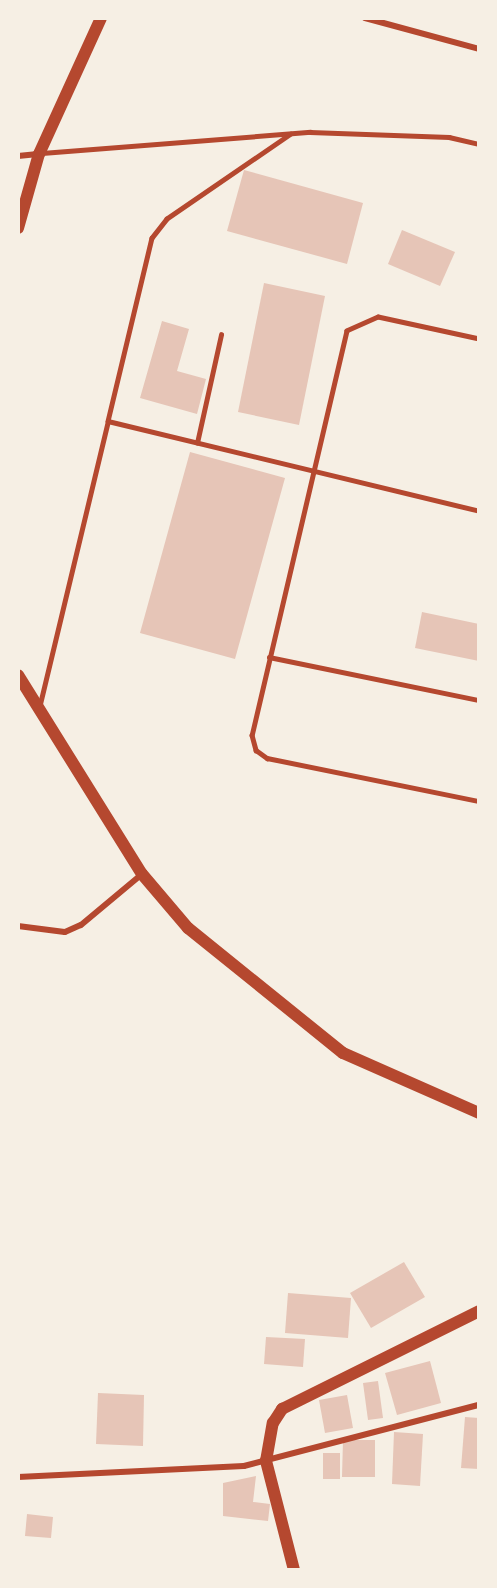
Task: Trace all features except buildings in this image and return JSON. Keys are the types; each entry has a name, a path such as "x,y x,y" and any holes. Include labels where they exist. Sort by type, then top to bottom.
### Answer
{"main road":[{"path":"18,228 39,153 101,18"},
{"path":"18,675 142,874 188,928 343,1053 479,1113"},
{"path":"294,1570 266,1461 273,1423 293,1400 479,1311"}],"street":[{"path":"365,18 479,49"},
{"path":"18,156 39,153"},
{"path":"18,926 73,928 142,874"},
{"path":"18,1477 266,1461 479,1406"}],"lane":[{"path":"39,153 291,134 449,137 479,144"},
{"path":"39,707 152,238 167,219 291,134"},
{"path":"479,339 378,317 347,331 310,473 252,735 261,755 479,801"},
{"path":"197,444 221,335"},
{"path":"108,421 310,473 479,511"},
{"path":"269,657 479,700"}]}
